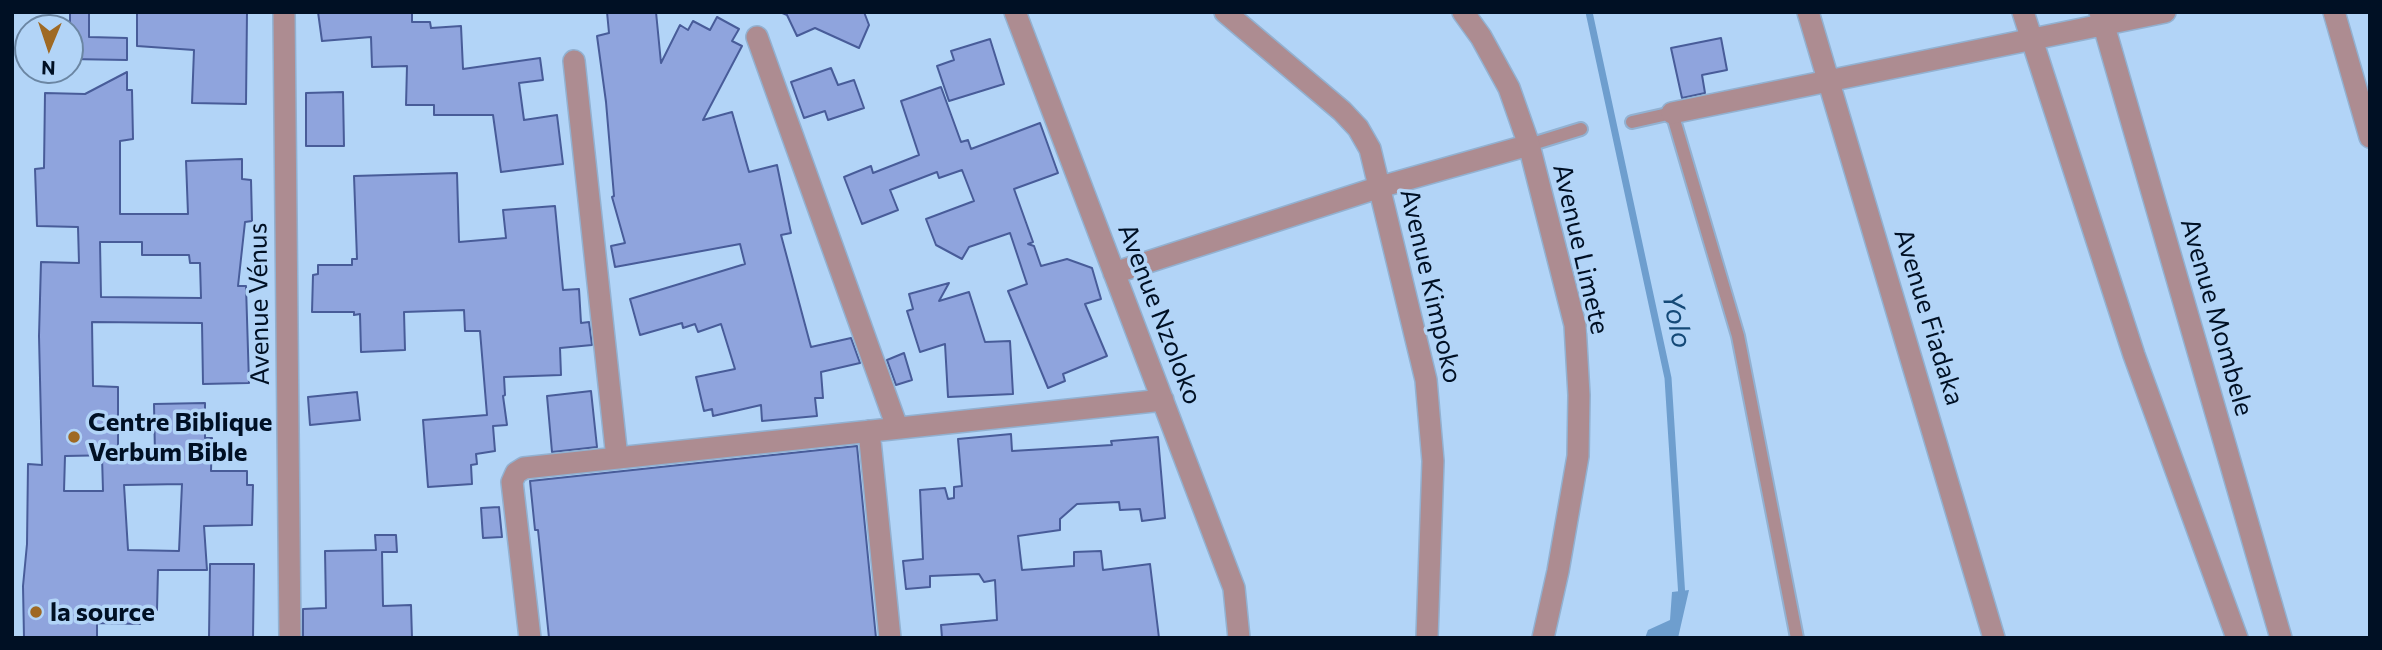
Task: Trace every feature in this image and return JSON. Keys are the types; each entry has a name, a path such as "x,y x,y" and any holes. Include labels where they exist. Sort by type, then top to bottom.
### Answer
{"street":[{"name":"Avenue Vénus","path":"284,12 290,638"},
{"name":"Avenue Nzoloko","path":"1016,12 1234,588 1239,638"},
{"name":"Avenue Kimpoko","path":"1224,12 1350,119 1370,149 1426,380 1433,461 1427,638"},
{"name":"Avenue Limete","path":"1463,12 1481,37 1509,88 1529,145 1574,325 1579,395 1578,456 1543,638"},
{"name":"Avenue Fiadaka","path":"1808,12 1994,638"},
{"path":"2023,12 2134,355 2237,638"},
{"path":"1672,113 2032,41 2102,19 2165,12"},
{"path":"2334,12 2370,137"},
{"name":"Avenue Mombele","path":"2102,19 2281,638"},
{"path":"757,37 897,428"},
{"path":"574,61 617,458"},
{"path":"1114,273 1380,187 1529,145"},
{"path":"530,638 512,482 516,473 524,468 1163,400"},
{"path":"869,431 890,638"}],"lane":[{"path":"1632,122 1672,113 1738,336 1797,638"},
{"path":"1529,145 1581,129"}],"water":[{"path":"1689,590 1678,638 1645,638 1648,630 1670,620 1672,592"}],"building":[{"path":"89,12 89,37 127,38 127,60 84,59 84,14 70,14"},
{"path":"137,12 247,12 246,104 192,103 194,50 137,46"},
{"path":"318,12 412,12 412,22 430,22 431,28 461,26 463,69 540,58 543,80 519,83 524,120 557,115 563,164 501,172 493,115 434,115 434,105 406,105 407,66 372,67 371,37 322,41"},
{"path":"607,12 656,12 661,63 680,25 688,30 693,21 710,30 717,17 739,29 732,41 742,46 703,120 732,112 749,172 777,165 791,233 781,235 811,347 851,338 860,363 821,372 823,398 815,398 817,416 762,421 761,405 713,416 712,409 704,411 696,377 735,369 721,324 698,332 695,324 683,328 682,323 640,335 630,299 745,264 740,244 615,267 611,246 625,243 612,197 606,102 597,36 609,33"},
{"path":"780,12 864,12 869,25 859,48 815,28 797,36 787,15"},
{"path":"1721,38 1727,70 1702,75 1705,93 1682,98 1671,48"},
{"path":"990,39 1004,84 949,101 937,66 954,60 951,51"},
{"path":"831,68 838,85 854,80 864,108 828,120 825,111 804,118 791,82"},
{"path":"127,72 127,90 132,90 133,139 120,141 120,214 188,214 186,161 242,159 242,179 251,180 252,221 245,222 238,286 246,286 249,383 203,384 202,323 92,322 93,386 118,387 118,455 155,455 154,404 205,403 205,438 212,438 211,471 247,471 247,485 253,485 252,525 204,526 207,570 158,570 157,610 140,611 140,624 97,623 97,638 24,638 23,586 27,544 28,464 42,465 39,336 41,262 79,263 78,227 37,226 35,169 44,168 45,93 85,94","holes":["100,242 142,242 142,255 189,255 190,263 200,263 201,298 101,297","117,455 102,456 103,491 64,491 65,456","182,484 179,551 128,550 124,485"]},
{"path":"941,87 961,142 968,140 971,149 1040,123 1058,173 1014,189 1033,242 1028,244 1034,246 1041,266 1067,259 1092,268 1101,299 1085,304 1107,356 1063,374 1065,381 1048,388 1008,291 1027,284 1010,233 969,247 962,259 936,245 926,219 974,201 962,170 939,178 937,172 890,190 898,210 862,224 844,177 871,166 873,173 919,155 901,101"},
{"path":"343,92 344,146 306,146 306,93"},
{"path":"457,173 459,242 506,238 503,210 555,206 563,290 579,289 581,323 589,322 592,345 560,348 561,375 504,377 503,396 507,425 493,426 495,451 476,454 477,464 471,465 472,484 428,487 423,420 487,415 480,331 465,331 464,310 404,312 405,350 361,352 360,314 312,312 313,275 318,274 318,265 352,265 352,259 357,259 354,176"},
{"path":"949,283 939,301 969,292 985,342 1010,341 1013,394 948,397 945,344 920,352 907,311 913,309 909,294"},
{"path":"904,353 912,380 896,385 887,360"},
{"path":"591,391 597,447 552,452 547,396"},
{"path":"357,392 360,420 310,425 308,397"},
{"path":"1011,434 1012,451 1112,445 1111,441 1158,437 1165,518 1142,521 1140,509 1120,510 1119,502 1077,504 1060,519 1060,530 1018,536 1022,570 1074,566 1074,552 1101,551 1103,570 1150,564 1159,638 942,638 941,625 997,620 995,580 984,582 979,574 930,576 930,587 906,589 903,561 923,559 920,490 945,488 948,499 954,498 954,487 962,486 958,439"},
{"path":"857,446 876,638 549,638 530,481"},
{"path":"499,507 502,537 483,538 481,508"},
{"path":"375,535 396,535 397,552 382,552 383,606 411,605 412,638 303,638 303,609 326,608 325,551 376,550"},
{"path":"210,564 254,564 253,638 209,638"}],"waterway":[{"name":"Yolo","path":"1589,12 1668,378 1682,598"}],"place":[{"name":"Centre Biblique Verbum Bible","path":"74,437"},
{"name":"la source","path":"36,612"}]}
